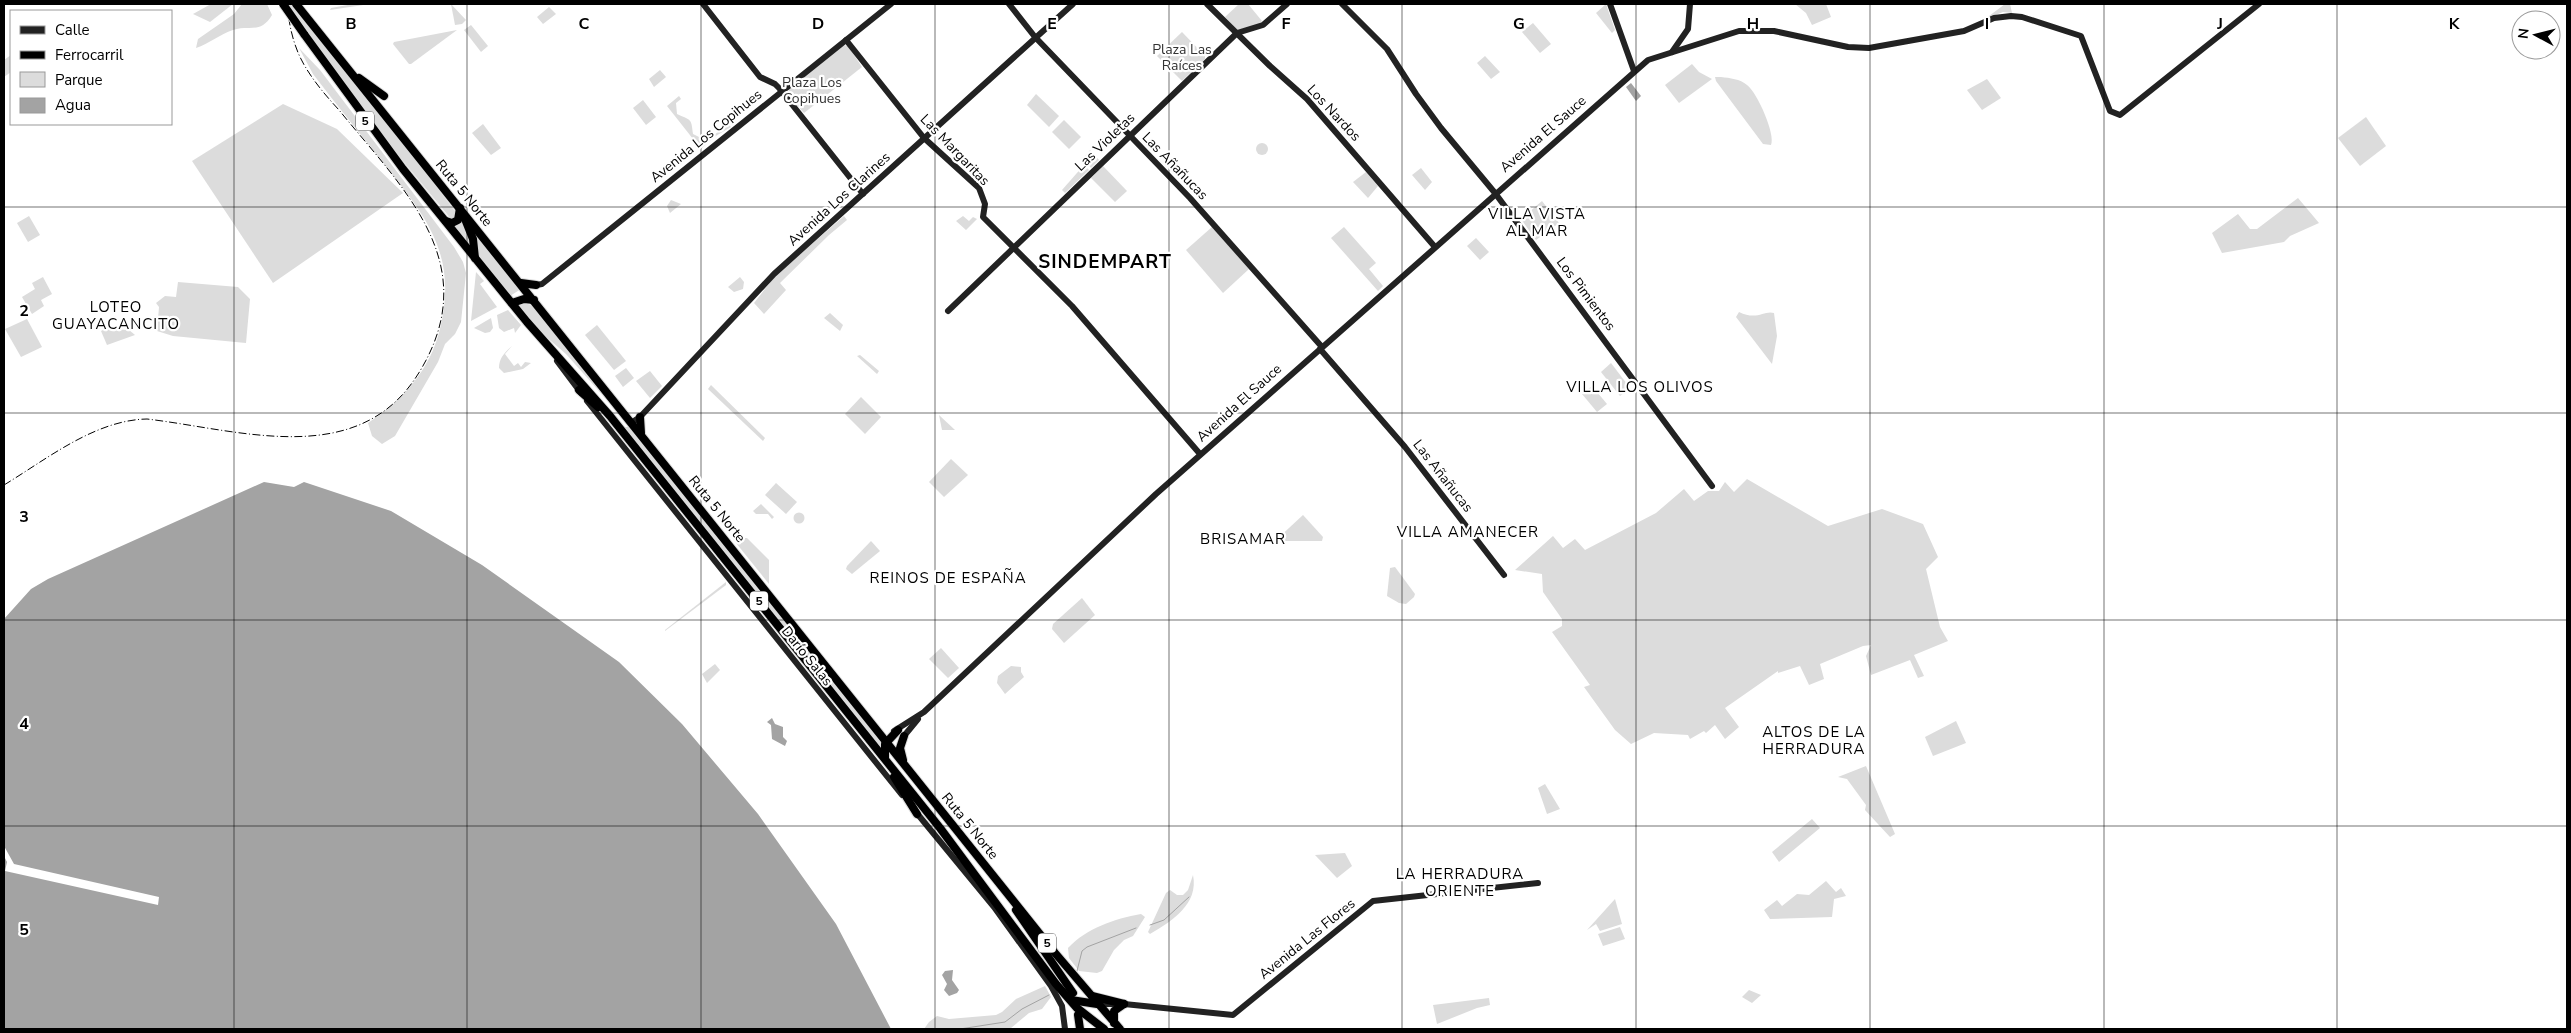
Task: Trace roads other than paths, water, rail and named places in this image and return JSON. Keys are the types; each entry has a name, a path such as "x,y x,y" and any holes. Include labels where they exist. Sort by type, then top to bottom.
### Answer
{"highway":[{"name":"Ruta 5 Norte","path":"283,4 371,128 512,303 618,425 886,760 1009,924 1071,996 1102,1028"},
{"name":"Ruta 5 Norte","path":"298,6 1006,891 1097,1004 1120,1029"},
{"path":"352,73 384,96"},
{"path":"446,221 454,223 458,220 460,208"},
{"path":"460,208 472,236 475,258"},
{"path":"521,283 536,285"},
{"path":"512,303 524,299 534,300"},
{"path":"579,390 618,425"},
{"path":"610,416 624,423 631,423"},
{"path":"640,416 643,438"},
{"path":"876,728 884,732 896,731"},
{"path":"896,731 886,741 884,747 886,760 917,814"},
{"path":"904,736 900,748 905,764"},
{"path":"1006,891 1030,933 1071,996 1080,1003 1097,1004"},
{"path":"1089,994 1124,1004"},
{"path":"1114,1023 1115,1010 1124,1004"},
{"path":"1078,1015 1080,1029"},
{"path":"1092,1029 1102,1028"}],"street":[{"path":"702,4 760,77 775,84 782,91 863,194"},
{"name":"Avenida Los Copihues","path":"536,285 542,284 891,4"},
{"name":"Las Añañucas","path":"1009,4 1035,37 1190,198 1321,348 1405,447 1504,575"},
{"name":"Avenida Los Clarines","path":"631,423 640,416 774,274 1073,4"},
{"name":"Los Nardos","path":"1207,4 1307,99 1435,247"},
{"name":"Las Violetas","path":"948,311 1237,33 1263,25 1287,4"},
{"name":"Los Pimientos","path":"1342,4 1387,49 1441,128 1495,193 1712,486"},
{"path":"1610,4 1634,71"},
{"path":"1672,52 1688,29 1690,4"},
{"name":"Avenida El Sauce","path":"904,736 924,712 1200,454 1648,60 1739,31 1752,29 1774,31 1848,47 1876,48 1964,31 2000,16 2022,16 2081,36 2110,111 2120,116 2259,4"},
{"name":"Las Margaritas","path":"846,40 924,138 979,188 985,204 984,217 1084,320 1200,454"},
{"name":"Darío Salas","path":"538,334 579,390 917,814 1009,924 1056,994 1063,1010 1065,1029"},
{"name":"Avenida El Sauce","path":"896,731 924,712"},
{"name":"Avenida Las Flores","path":"1097,1004 1124,1004 1233,1015 1373,901 1538,883"}],"water":[{"path":"1631,83 1641,96 1636,101 1626,87"},
{"path":"264,482 294,487 304,482 391,511 482,565 619,662 682,724 758,814 836,924 891,1029 4,1029 4,619 31,589 48,579"},
{"path":"772,718 775,724 783,727 783,737 787,741 785,746 772,739 771,725 767,722"},
{"path":"953,970 952,980 959,990 957,993 949,996 944,990 947,984 942,975 945,971"}],"waterway":[{"path":"1150,925 1164,920 1189,897"},
{"path":"1077,971 1082,951 1087,947 1136,928"},
{"path":"960,1029 1005,1022 1022,1009 1049,995"}],"railway":[{"path":"4,485 54,453 90,433 128,421 147,419 259,435 296,437 332,433 365,422 395,402 420,371 438,332 444,296 440,262 428,230 410,199 388,169 321,90 306,68 298,53 293,37 287,4"}],"district":[{"name":"VILLA VISTA AL MAR","path":"1537,222"},
{"name":"SINDEMPART","path":"1105,262"},
{"name":"LOTEO GUAYACANCITO","path":"116,316"},
{"name":"VILLA LOS OLIVOS","path":"1640,387"},
{"name":"VILLA AMANECER","path":"1468,532"},
{"name":"BRISAMAR","path":"1243,539"},
{"name":"REINOS DE ESPAÑA","path":"948,578"},
{"name":"ALTOS DE LA HERRADURA","path":"1814,740"},
{"name":"LA HERRADURA ORIENTE","path":"1460,882"}],"park label":[{"name":"Plaza Las Raíces","path":"1182,58"},
{"name":"Plaza Los Copihues","path":"812,90"}]}
